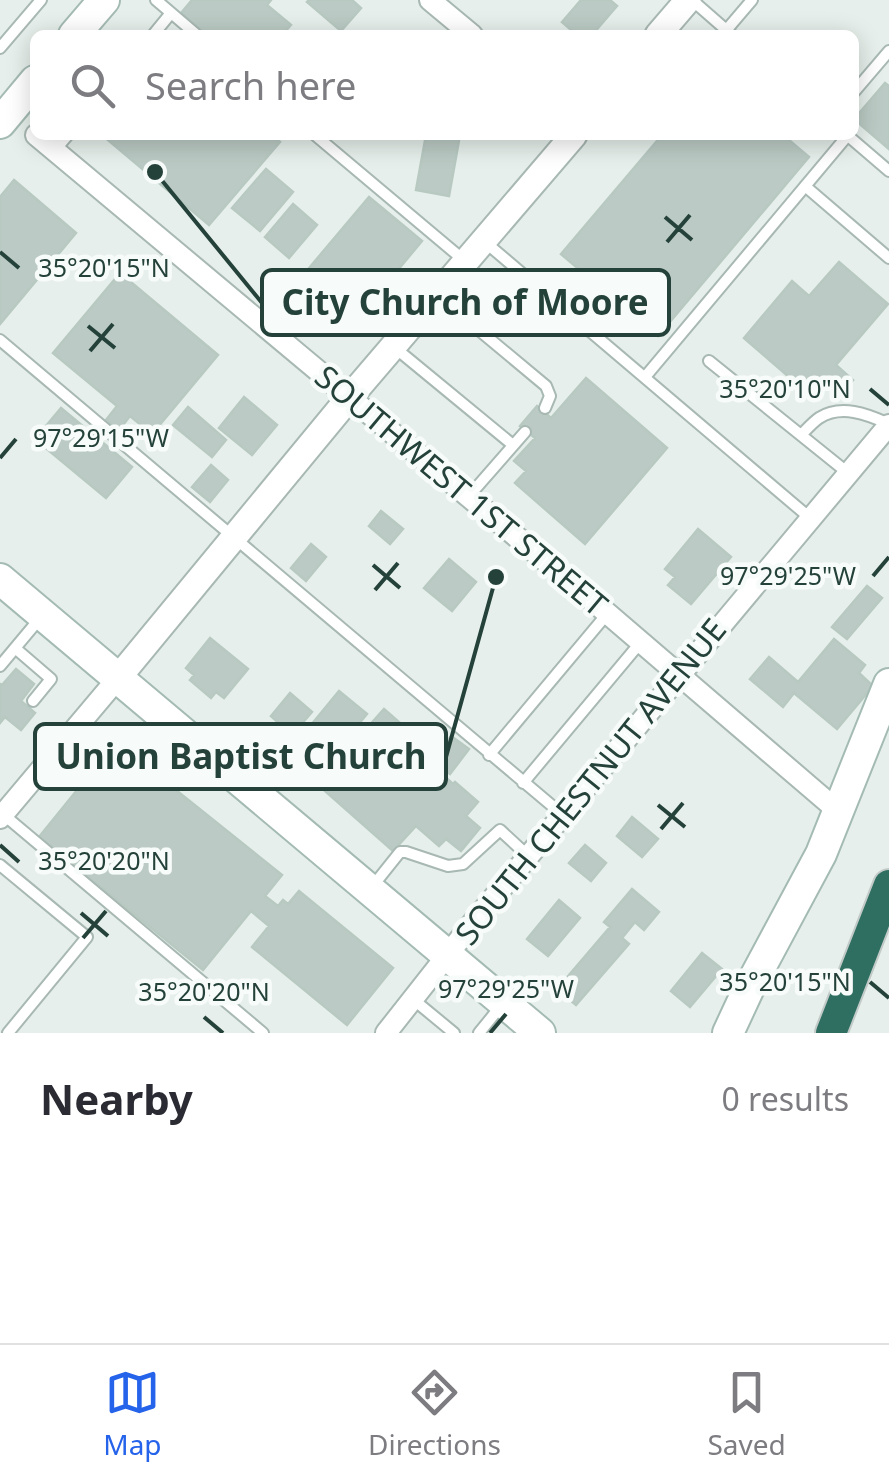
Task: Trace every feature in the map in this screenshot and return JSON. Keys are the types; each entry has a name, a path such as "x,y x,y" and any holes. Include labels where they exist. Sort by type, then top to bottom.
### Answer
{"highway":[{"path":"831,1033 889,885"}],"main road":[{"path":"78,30 102,0"},
{"path":"3,115 30,87"},
{"path":"0,578 540,1033"},
{"path":"728,1033 821,854 889,684"}],"street":[{"path":"430,0 466,30"},
{"path":"663,30 690,0"},
{"name":"SOUTHWEST 1ST STREET","path":"3,115 30,132"},
{"path":"1,815 570,140"},
{"name":"SOUTHWEST 1ST STREET","path":"62,143 349,398 838,811"},
{"name":"SOUTH CHESTNUT AVENUE","path":"386,1033 528,856 889,424"}],"lane":[{"path":"0,48 41,0"},
{"path":"156,0 191,30"},
{"path":"690,0 724,30"},
{"path":"729,30 752,0"},
{"path":"157,30 172,13"},
{"path":"859,86 889,50"},
{"path":"321,140 466,262"},
{"path":"644,378 844,140"},
{"path":"854,140 889,171"},
{"path":"805,186 889,258"},
{"path":"484,242 810,518"},
{"path":"438,296 546,386 550,396 545,408"},
{"path":"0,340 563,815"},
{"path":"394,347 513,446"},
{"path":"709,361 848,474"},
{"path":"800,435 820,416 846,411 889,424"},
{"path":"468,497 525,432"},
{"path":"0,666 43,614"},
{"path":"490,755 607,614"},
{"path":"523,783 640,643"},
{"path":"15,648 52,679 33,700"},
{"path":"1,815 263,1033"},
{"path":"370,890 400,852 448,866 463,864 500,830 528,856"},
{"path":"0,865 88,937 8,1033"},
{"path":"414,1000 454,1033"},
{"path":"478,1033 503,1002"}],"building":[{"path":"192,0 271,0 267,5 291,25 286,30 201,30 181,13"},
{"path":"352,0 361,8 340,30 307,2"},
{"path":"581,0 610,0 617,6 596,30 571,30 562,22"},
{"path":"885,83 889,86 889,149 859,123 859,113"},
{"path":"108,140 280,142 209,225"},
{"path":"425,140 459,140 449,196 416,190"},
{"path":"658,140 789,140 809,157 658,336 561,254"},
{"path":"266,169 293,192 260,231 232,208"},
{"path":"14,180 76,233 0,324 0,197"},
{"path":"369,197 422,241 352,325 299,280"},
{"path":"293,204 317,225 289,258 265,237"},
{"path":"839,262 888,304 836,365 853,380 844,390 829,378 812,397 744,338 792,281 809,296"},
{"path":"120,273 218,355 152,434 130,416 119,430 106,420 117,406 53,353"},
{"path":"586,378 667,448 585,544 515,483 526,471 514,461 535,438 520,426 537,406 551,418"},
{"path":"244,397 277,425 252,455 219,428"},
{"path":"188,407 226,440 212,457 173,425"},
{"path":"61,408 132,467 106,498 35,439"},
{"path":"211,465 228,480 210,502 192,487"},
{"path":"381,511 403,529 390,544 369,526"},
{"path":"698,529 731,557 691,604 668,585 675,577 665,569"},
{"path":"311,544 326,557 306,581 291,568"},
{"path":"449,559 476,582 452,611 424,588"},
{"path":"867,586 882,598 847,639 832,627"},
{"path":"210,638 248,669 224,698 216,692 211,698 190,680 194,675 186,668"},
{"path":"834,639 865,665 859,673 873,686 837,729 794,693 783,707 750,679 769,657 798,682"},
{"path":"16,669 34,684 21,701 35,713 21,730 5,717 0,723 0,684"},
{"path":"339,691 367,714 311,781 283,759"},
{"path":"290,693 312,712 292,735 271,716"},
{"path":"384,709 423,743 416,751 478,802 466,816 480,828 461,851 446,839 439,846 416,826 393,851 317,784"},
{"path":"451,736 469,749 450,774 433,761"},
{"path":"116,742 282,875 265,896 278,906 283,900 288,904 299,891 393,968 347,1025 252,947 269,926 251,911 203,970 39,837"},
{"path":"632,817 658,839 642,857 617,836"},
{"path":"585,845 606,863 591,881 569,863"},
{"path":"632,889 659,912 644,930 635,922 622,938 629,944 576,1005 557,989 610,927 604,922"},
{"path":"559,900 580,918 548,956 527,939"},
{"path":"702,953 722,969 690,1007 671,991"}],"place":[{"name":"City Church of Moore","path":"155,172"},
{"name":"Union Baptist Church","path":"496,577"}]}
